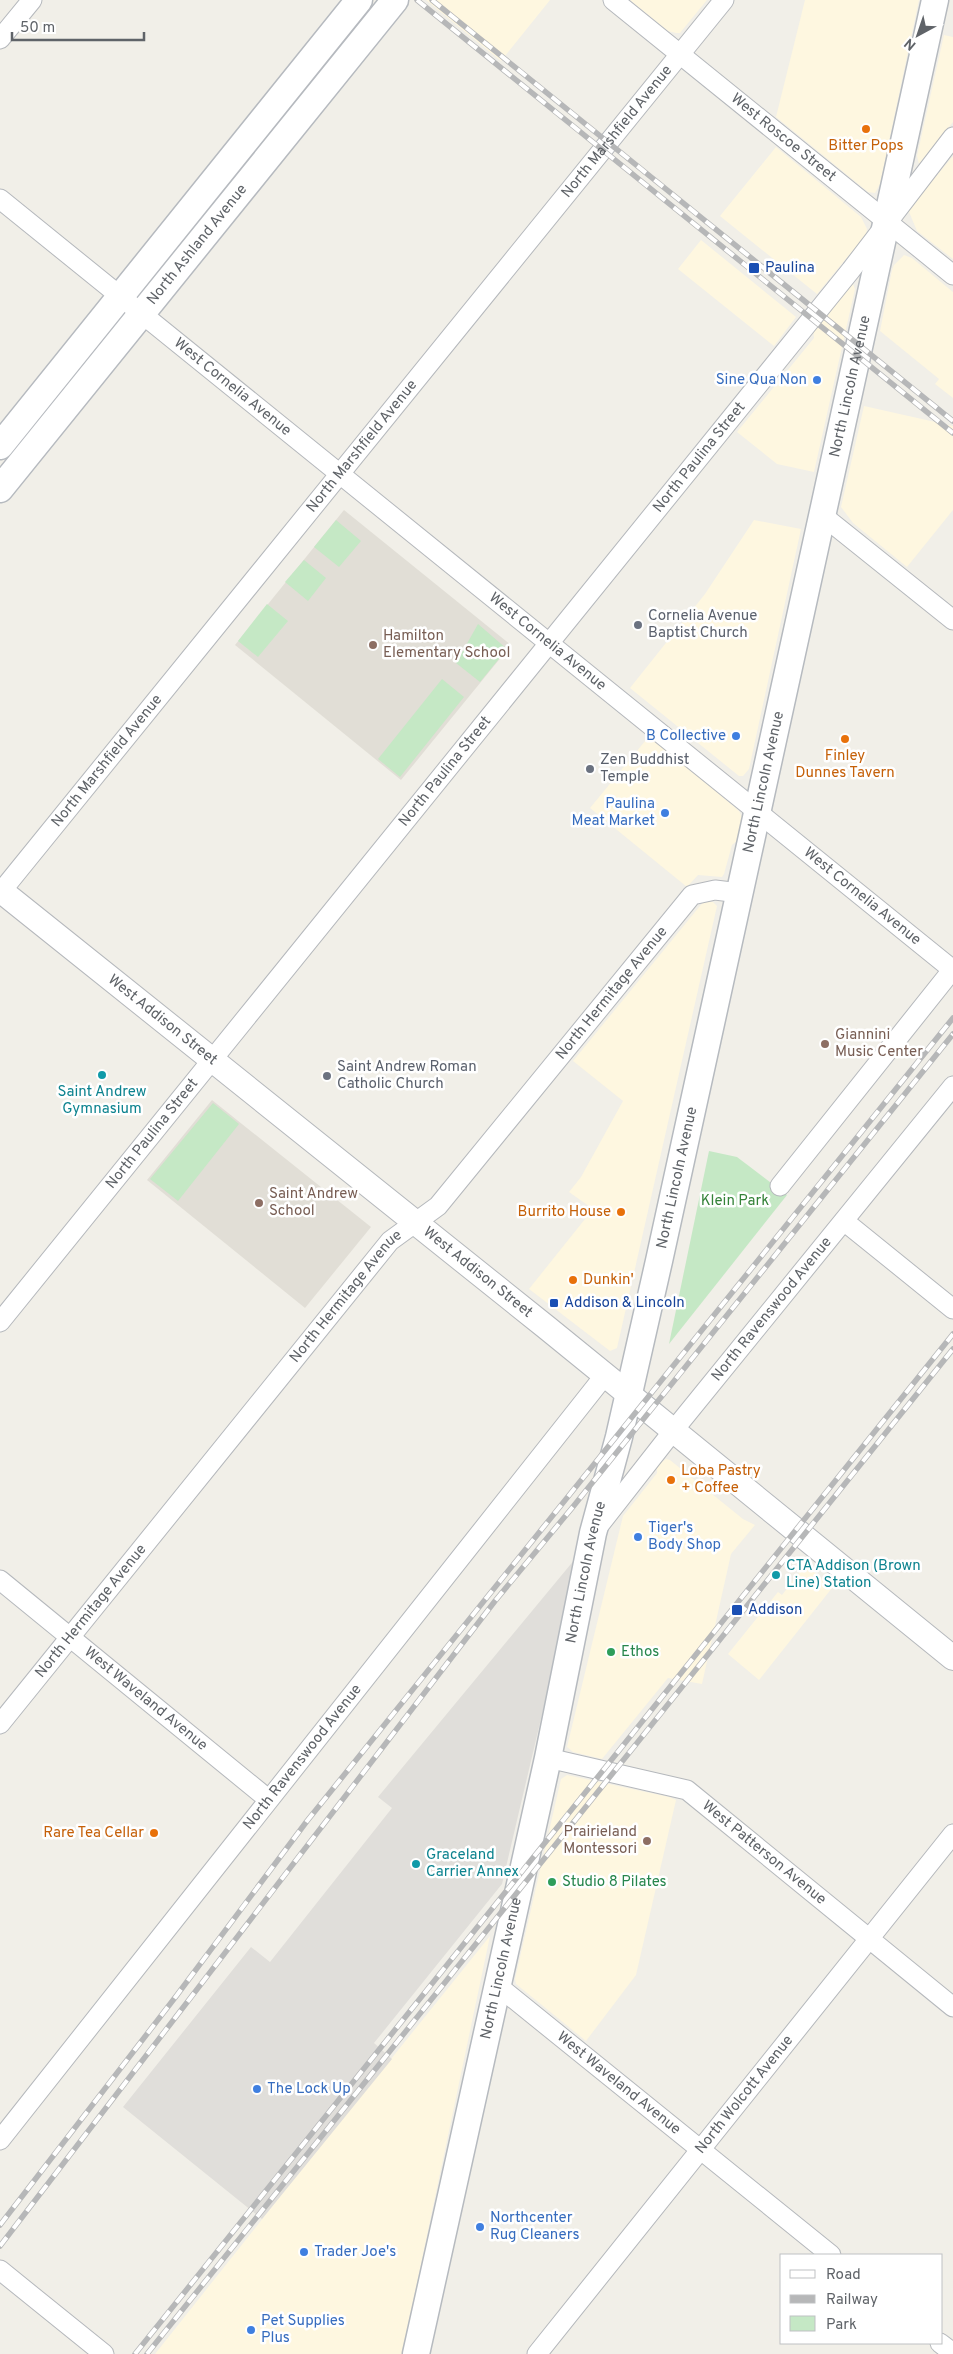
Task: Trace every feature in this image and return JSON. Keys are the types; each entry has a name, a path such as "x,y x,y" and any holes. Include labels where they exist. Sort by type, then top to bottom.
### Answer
{"main road":[{"name":"North Ashland Avenue","path":"0,446 359,0"},
{"name":"North Ashland Avenue","path":"0,490 395,0"},
{"name":"North Lincoln Avenue","path":"416,2354 548,1758 593,1533 628,1394 740,893 935,0"}],"street":[{"path":"0,39 32,0"},
{"name":"West Roscoe Street","path":"613,0 953,275"},
{"name":"North Marshfield Avenue","path":"1,891 724,0"},
{"name":"North Paulina Street","path":"0,1322 851,270 918,180 953,137"},
{"path":"0,200 120,297"},
{"name":"West Cornelia Avenue","path":"120,297 758,810 953,970"},
{"path":"822,515 953,620"},
{"name":"North Hermitage Avenue","path":"0,1724 390,1241 438,1206 692,895 715,890 740,893"},
{"name":"West Addison Street","path":"1,891 605,1375 953,1658"},
{"path":"780,1186 953,970"},
{"name":"North Ravenswood Avenue","path":"593,1533 673,1431 953,1086"},
{"path":"844,1221 953,1308"},
{"name":"North Ravenswood Avenue","path":"0,2140 605,1375"},
{"name":"West Waveland Avenue","path":"0,1580 71,1636 268,1799"},
{"name":"West Patterson Avenue","path":"548,1758 687,1790 953,2007"},
{"name":"North Wolcott Avenue","path":"537,2354 953,1834"},
{"name":"West Waveland Avenue","path":"498,1986 831,2254"},
{"path":"0,2271 104,2354"},
{"path":"941,2344 953,2353"}],"shaded area":[{"path":"426,0 550,0 501,61"},
{"path":"630,0 707,0 680,33 676,33 668,31"},
{"path":"805,0 919,0 880,184 875,193 868,192 776,117"},
{"path":"944,35 953,37 953,122 919,164 917,156"},
{"path":"776,147 861,217 867,229 864,245 849,255 817,294 720,216"},
{"path":"953,156 953,259 917,231 907,207 916,189 927,187"},
{"path":"701,240 796,317 774,346 678,269"},
{"path":"904,255 912,258 953,292 953,398 935,384 939,379 880,331 892,270 894,265"},
{"path":"849,284 853,284 855,289 814,472 777,464 737,432 814,338 813,329"},
{"path":"864,406 953,426 953,510 907,567 853,523 841,507"},
{"name":"Hamilton Elementary School","path":"344,510 511,645 401,780 235,645"},
{"path":"754,520 801,529 749,769 743,776 739,776 630,688 705,594"},
{"name":"Paulina Meat Market","path":"650,735 739,811 742,817 737,841 732,845 722,877 698,875 687,887 590,808"},
{"path":"704,901 713,902 717,906 617,1348 610,1351 529,1289 593,1209 569,1192 581,1177 623,1101 573,1061"},
{"name":"Saint Andrew School","path":"212,1100 371,1227 305,1308 147,1180"},
{"path":"666,1459 670,1460 743,1519 755,1525 731,1554 702,1684 668,1678 602,1759 573,1752 567,1747 623,1516 657,1473 657,1465"},
{"path":"580,1553 502,1884 374,2043 392,2059 262,2219 123,2107 251,1947 270,1962 392,1808 378,1797"},
{"path":"806,1564 832,1588 759,1680 728,1654 778,1592 782,1595"},
{"path":"567,1775 676,1800 636,1975 586,2041 516,1984 515,1979 561,1779"},
{"path":"490,1936 402,2354 155,2354 275,2203"}],"green space":[{"path":"336,520 361,541 339,567 314,547"},
{"path":"304,560 326,578 308,601 285,582"},
{"path":"267,604 288,621 258,657 238,641"},
{"path":"478,624 507,649 480,682 456,663"},
{"path":"442,679 464,697 400,777 378,759"},
{"path":"213,1103 239,1124 178,1201 150,1179"},
{"name":"Klein Park","path":"709,1151 737,1157 787,1195 669,1344"}],"railway":[{"path":"417,0 953,433"},
{"path":"432,0 953,421"},
{"path":"0,2225 177,1995 307,1821 953,1018"},
{"path":"0,2246 495,1601 953,1034"},
{"path":"135,2354 953,1334"},
{"path":"147,2354 953,1349"}],"place":[{"name":"Bitter Pops","path":"866,129"},
{"name":"Paulina","path":"754,268"},
{"name":"Sine Qua Non","path":"817,380"},
{"name":"Cornelia Avenue Baptist Church","path":"638,625"},
{"name":"Hamilton Elementary School","path":"373,645"},
{"name":"B Collective","path":"736,736"},
{"name":"Finley Dunnes Tavern","path":"845,739"},
{"name":"Zen Buddhist Temple","path":"590,769"},
{"name":"Paulina Meat Market","path":"665,813"},
{"name":"Giannini Music Center","path":"825,1044"},
{"name":"Saint Andrew Gymnasium","path":"102,1075"},
{"name":"Saint Andrew Roman Catholic Church","path":"327,1076"},
{"name":"Saint Andrew School","path":"259,1203"},
{"name":"Burrito House","path":"621,1212"},
{"name":"Dunkin'","path":"573,1280"},
{"name":"Addison & Lincoln","path":"554,1303"},
{"name":"Loba Pastry + Coffee","path":"671,1480"},
{"name":"Tiger's Body Shop","path":"638,1537"},
{"name":"CTA Addison (Brown Line) Station","path":"776,1575"},
{"name":"Addison","path":"737,1610"},
{"name":"Ethos","path":"611,1652"},
{"name":"Rare Tea Cellar","path":"154,1833"},
{"name":"Prairieland Montessori","path":"647,1841"},
{"name":"Graceland Carrier Annex","path":"416,1864"},
{"name":"Studio 8 Pilates","path":"552,1882"},
{"name":"The Lock Up","path":"257,2089"},
{"name":"Northcenter Rug Cleaners","path":"480,2227"},
{"name":"Trader Joe's","path":"304,2252"},
{"name":"Pet Supplies Plus","path":"251,2330"}]}
